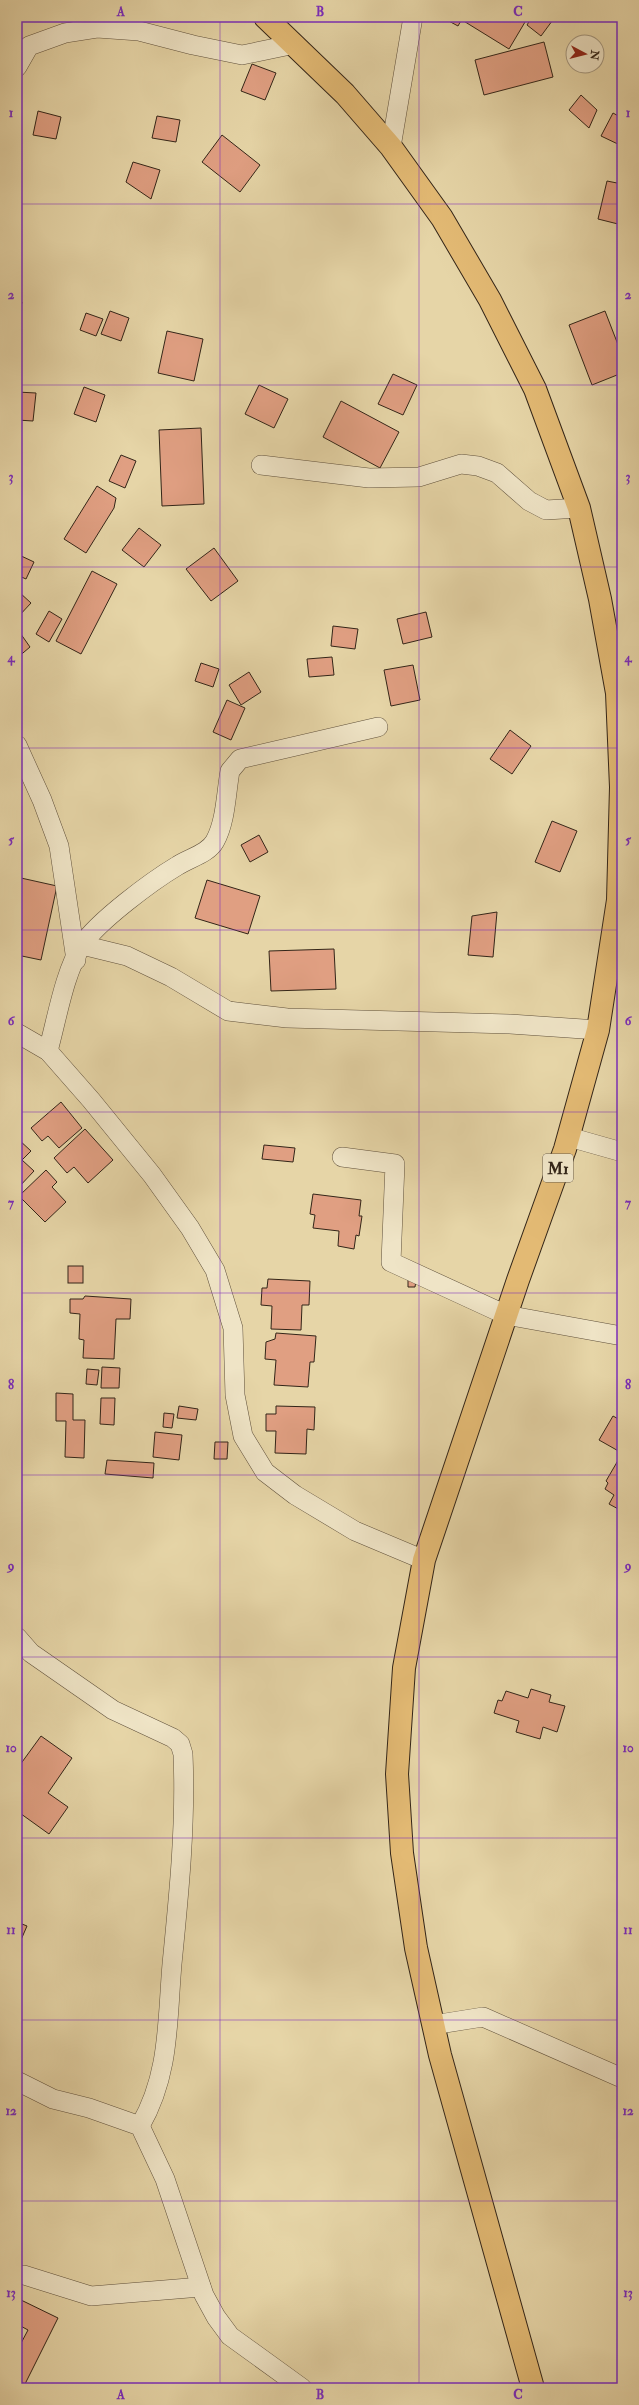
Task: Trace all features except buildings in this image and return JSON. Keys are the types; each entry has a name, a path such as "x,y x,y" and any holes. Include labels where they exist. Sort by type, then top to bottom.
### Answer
{"highway":[{"name":"M1","path":"265,17 295,44 345,94 391,147 442,218 490,300 535,389 579,508 600,599 617,693 621,787 615,960 569,1137 506,1315 424,1560 404,1668 397,1774 402,1853 416,1948 433,2025 440,2055 533,2388"}],"street":[{"path":"391,147 414,17"},
{"path":"17,67 23,45 65,33 96,28 139,31 192,45 242,55 295,44"},
{"path":"261,465 370,478 419,477 461,464 478,466 497,473 528,501 546,510 579,508"},
{"path":"48,1051 79,952 114,913 177,865 208,850 215,842 219,829 230,771 240,759 378,727"},
{"path":"17,745 42,800 59,846 79,952"},
{"path":"79,952 127,956 171,977 228,1011 287,1018 510,1024 598,1030"},
{"path":"17,1033 48,1051 152,1175 190,1228 215,1270 234,1328 235,1395 243,1436 265,1472 295,1495 356,1531 424,1560"},
{"path":"569,1137 622,1152"},
{"path":"342,1157 395,1164 391,1262 506,1315 622,1336"},
{"path":"17,1637 31,1653 113,1710 174,1738 180,1744 183,1754 182,1853 164,2068 151,2107 140,2126"},
{"path":"433,2025 483,2017 622,2078"},
{"path":"17,2081 52,2099 89,2108 140,2126 165,2179 201,2287 216,2317 230,2336 302,2388"},
{"path":"24,2275 91,2296 201,2287"}]}
